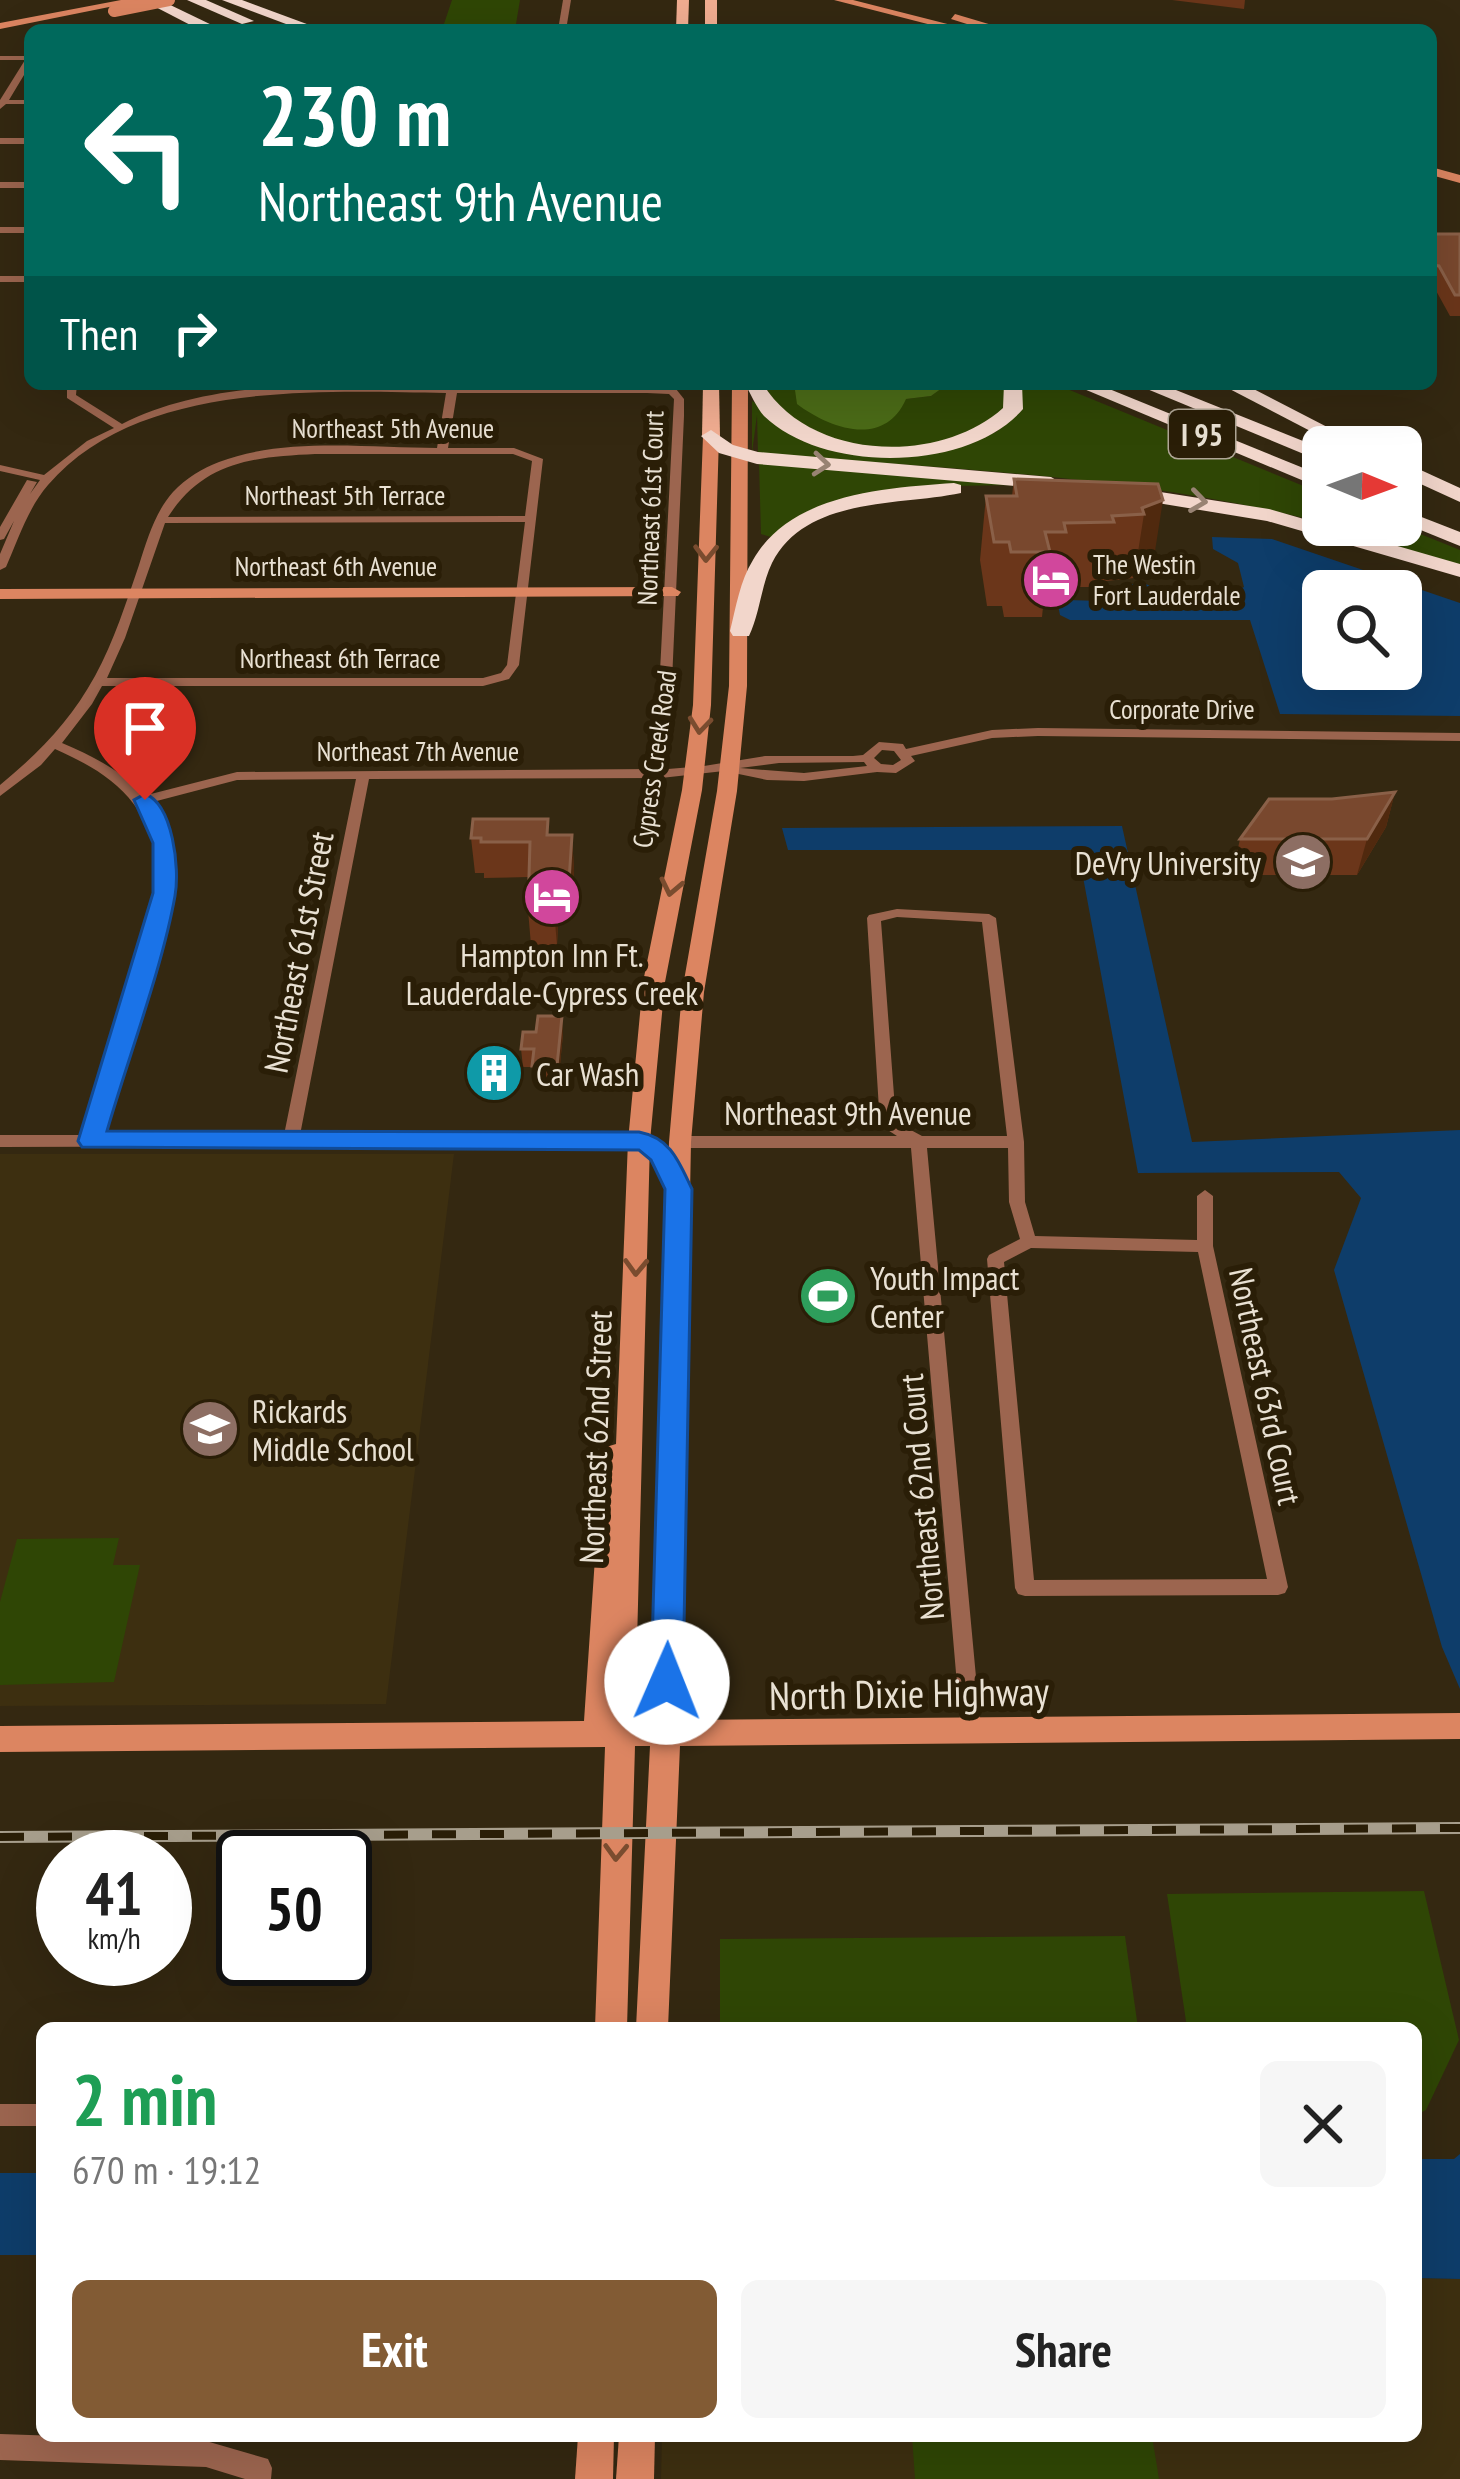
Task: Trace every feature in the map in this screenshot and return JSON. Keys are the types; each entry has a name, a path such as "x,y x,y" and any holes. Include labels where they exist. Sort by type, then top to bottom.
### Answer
{"highway":[{"path":"147,0 198,24"},
{"path":"147,0 209,24"},
{"path":"168,0 227,24"},
{"path":"194,0 254,24"},
{"path":"213,0 273,24"},
{"path":"229,0 299,24"},
{"path":"757,390 770,412 806,434 847,446 905,451 955,445 997,428 1013,409 1013,390"},
{"name":"I 95","path":"1097,390 1302,474"},
{"path":"1121,390 1302,464"},
{"path":"1159,390 1302,448"},
{"name":"I 95","path":"1183,390 1302,438"},
{"path":"1241,390 1314,426"},
{"path":"711,436 740,455 1201,501 1270,514 1460,571"},
{"path":"1422,478 1460,498"},
{"path":"1422,484 1460,498"},
{"path":"741,632 768,552 816,517 866,501 919,492 1086,489"},
{"path":"1422,497 1460,512"},
{"path":"1422,514 1460,529"},
{"path":"1422,524 1460,540"}],"main road":[{"path":"112,8 147,0"},
{"path":"0,28 168,0"},
{"path":"838,0 940,24"},
{"path":"886,0 976,24"},
{"name":"Cypress Creek Road","path":"639,1141 657,966 694,772 704,678 711,390"},
{"path":"652,2022 666,1736 680,1142 700,932 729,770 741,632 740,390"},
{"name":"Northeast 6th Avenue","path":"0,593 132,598 672,598"},
{"name":"Northeast 6th Avenue","path":"0,604 132,598"},
{"path":"645,1079 663,1132 680,1142"},
{"path":"639,1141 657,1148 679,1189"},
{"name":"Northeast 62nd Street","path":"610,1735 633,1363 639,1141"},
{"name":"North Dixie Highway","path":"0,1739 1460,1726"},
{"path":"610,1735 611,2022"},
{"path":"594,2479 596,2442"},
{"path":"635,2479 637,2442"}],"street":[{"path":"2,105 24,69"},
{"path":"72,390 77,404 119,427"},
{"path":"0,537 17,500 42,477 119,427 204,395 293,390"},
{"path":"442,451 452,390"},
{"name":"Northeast 61st Court","path":"617,390 672,391 679,399 661,774"},
{"name":"Northeast 5th Avenue","path":"160,520 170,497 193,478 254,456 442,451 532,455 539,464 530,519"},
{"path":"0,468 42,477"},
{"path":"0,567 42,477"},
{"path":"521,597 530,519"},
{"name":"Northeast 5th Terrace","path":"160,520 530,519"},
{"path":"0,792 56,745 102,682 160,520"},
{"name":"Northeast 6th Terrace","path":"102,682 483,682 505,676 513,665 521,597"},
{"name":"Corporate Drive","path":"907,753 992,734 1038,732 1460,737"},
{"path":"56,745 97,763 145,800 164,843 164,893 91,1141"},
{"path":"694,772 835,776 872,763 902,767 907,753 898,747 879,746 872,763"},
{"name":"Northeast 7th Avenue","path":"145,800 237,776 694,772"},
{"name":"Northeast 61st Street","path":"291,1142 363,775"},
{"path":"918,1141 889,1124 874,917 920,913 989,918 1016,1142 1017,1202 1029,1242 1205,1246"},
{"path":"0,1141 639,1141"},
{"name":"Northeast 62nd Court","path":"918,1141 971,1731"},
{"name":"Northeast 9th Avenue","path":"680,1142 1016,1142"},
{"name":"Northeast 63rd Court","path":"1029,1242 995,1259 994,1286 1025,1588 1278,1587 1205,1246 1205,1196"},
{"path":"0,2115 36,2115"},
{"path":"0,2447 206,2454 259,2473"}],"shaded area":[{"name":"Rickards Middle School","path":"0,1154 454,1154 386,1704 0,1706"},
{"path":"1422,2278 1460,2279 1460,2479 661,2479 662,2442 1422,2442"}],"green space":[{"path":"452,0 520,0 516,24 444,24"},
{"path":"767,390 906,399 931,396 938,390 1004,390 1009,403 974,434 906,448 833,441 791,422"},
{"path":"795,390 939,390 931,396 906,399 896,415 870,429 840,426 797,404"},
{"path":"1018,390 1070,390 1302,485 1302,518 1113,484 758,454 757,415 752,453 752,401 854,451 961,446 996,432 1018,412"},
{"path":"759,463 1020,485 879,494 774,538 761,534"},
{"path":"1422,535 1460,550 1460,566 1396,546 1422,546"},
{"path":"119,1538 113,1565 140,1565 114,1682 0,1685 0,1602 17,1539"},
{"path":"1424,1891 1459,2040 1426,2110 1422,2112 1422,2022 1186,2022 1167,1894"},
{"path":"1125,1936 1137,2022 720,2022 720,1939"},
{"path":"912,2442 1153,2442 1159,2479 915,2479"}],"water":[{"path":"1212,537 1272,539 1363,570 1302,570 1302,690 1422,690 1422,590 1460,603 1460,716 1280,714 1250,620 1070,620 1060,615 1058,605 1067,600 1101,601 1123,584 1146,584 1174,598 1218,599 1244,587 1238,563 1213,549"},
{"path":"1122,826 1192,1142 1460,1130 1460,1689 1442,1647 1334,1270 1361,1198 1339,1172 1138,1173 1078,850 788,850 782,828"},
{"path":"1460,2154 1460,2279 1422,2278 1422,2159 1454,2159"},
{"path":"0,2173 36,2173 36,2255 0,2255"}],"building":[{"path":"1437,234 1460,234 1460,295 1455,295 1439,266"},
{"path":"1014,479 1158,484 1163,500 1142,508 1144,514 1112,516 1114,522 1064,523 1066,532 1045,532 1050,552 1011,552 1009,542 994,542 986,496 1017,496"},
{"path":"1395,792 1367,839 1240,839 1269,799"},
{"path":"473,819 548,819 547,835 572,835 569,881 555,887 554,910 528,910 530,842 471,838"},
{"path":"538,1016 562,1016 557,1066 532,1066 534,1049 521,1049 523,1032 536,1032"},
{"name":"Car Wash","path":"487,1058 502,1058 499,1077 484,1077"}],"railway":[{"path":"0,1837 1460,1828"}],"place":[{"name":"The Westin Fort Lauderdale","path":"1051,580"},
{"name":"DeVry University","path":"1303,862"},
{"name":"Hampton Inn Ft. Lauderdale-Cypress Creek","path":"552,897"},
{"name":"Car Wash","path":"494,1073"},
{"name":"Youth Impact Center","path":"828,1296"},
{"name":"Rickards Middle School","path":"210,1429"}],"route":[{"path":"145,800 164,843 164,893 91,1141 639,1141 650,1143 662,1154 679,1189 667,1682"}]}
